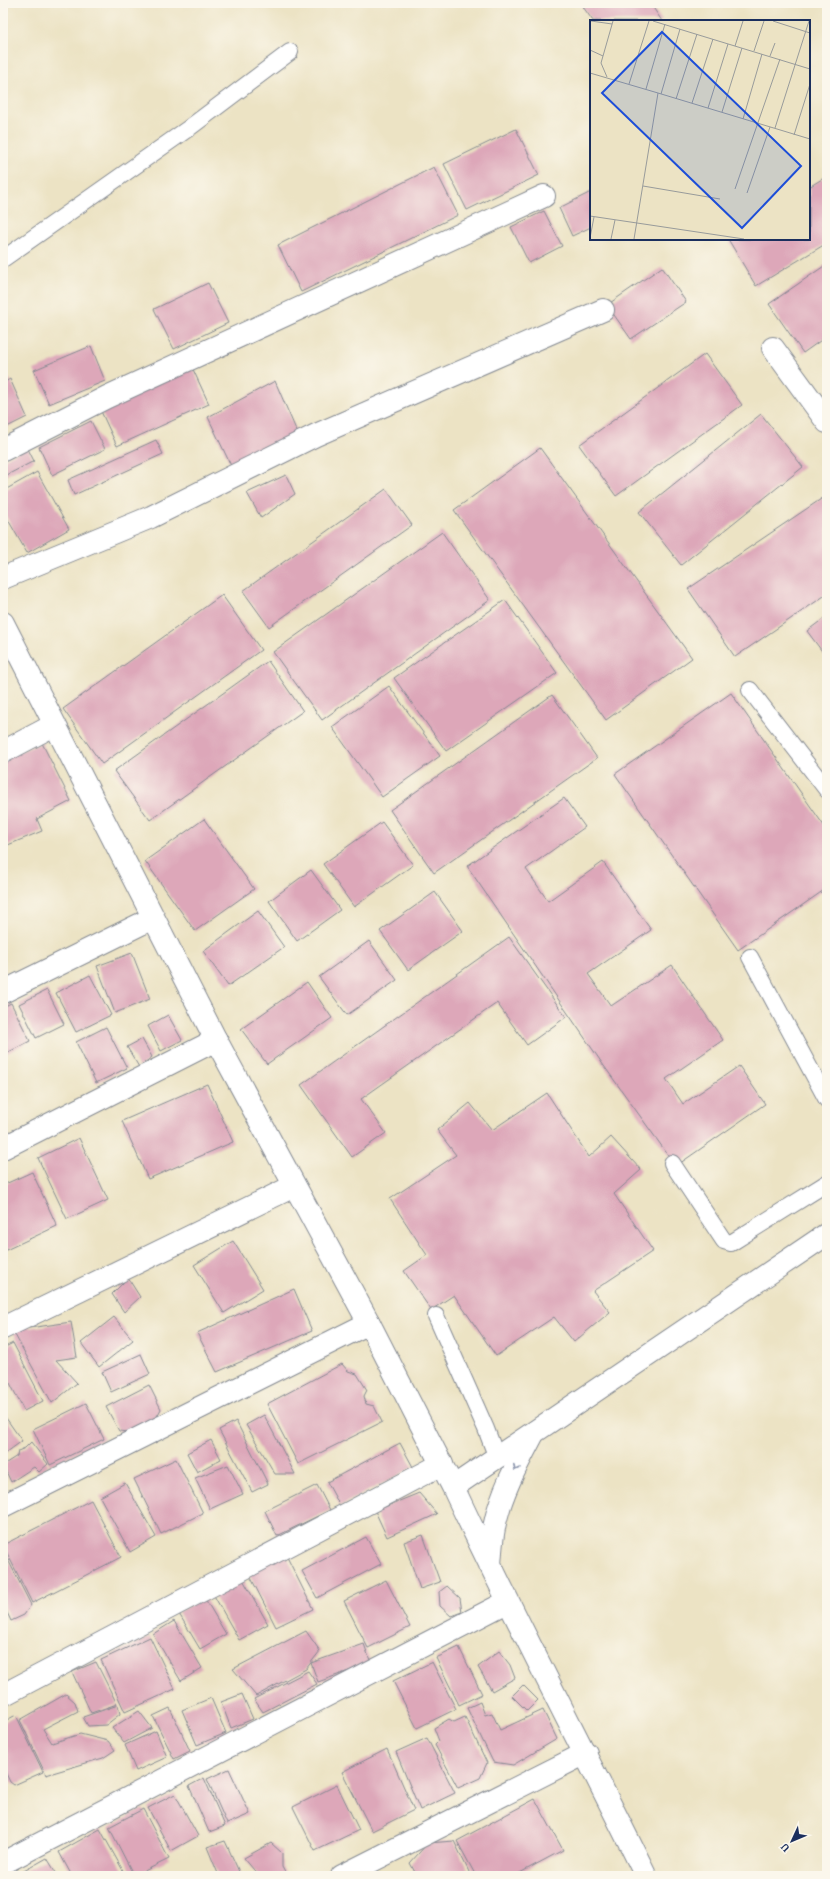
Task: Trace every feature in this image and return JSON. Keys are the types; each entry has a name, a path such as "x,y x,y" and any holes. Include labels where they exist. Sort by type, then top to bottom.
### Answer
{"street":[{"path":"3,450 108,397 544,196"},
{"path":"3,578 151,517 316,435 604,310"},
{"path":"774,348 827,422"},
{"path":"3,623 216,1040 369,1323 442,1464 507,1602 586,1753 646,1876"},
{"path":"3,752 54,725"},
{"path":"3,992 153,918"},
{"path":"3,1148 216,1040"},
{"path":"3,1328 294,1186"},
{"path":"453,1487 827,1234"},
{"path":"3,1506 369,1323"},
{"path":"490,1566 492,1540 496,1518 508,1482 534,1433"},
{"path":"3,1695 442,1464"},
{"path":"3,1863 507,1602"},
{"path":"342,1876 586,1753"}],"lane":[{"path":"3,259 189,128 290,52"},
{"path":"750,690 827,790"},
{"path":"750,957 827,1100"},
{"path":"672,1163 724,1241 731,1243 827,1183"},
{"path":"436,1316 486,1429 497,1458"}],"building":[{"path":"650,3 661,20 592,20 581,4"},
{"path":"516,129 539,175 467,210 444,164"},
{"path":"434,167 458,215 301,292 278,245"},
{"path":"827,176 827,243 756,286 729,240 810,240 810,186"},
{"path":"590,192 590,227 572,236 559,208"},
{"path":"544,211 562,246 529,263 511,227"},
{"path":"827,264 827,336 803,353 769,304"},
{"path":"662,267 686,302 631,339 607,305"},
{"path":"208,283 228,323 174,349 154,309"},
{"path":"91,346 105,381 49,404 34,370"},
{"path":"705,354 742,405 616,496 579,445"},
{"path":"191,365 209,404 117,446 99,407"},
{"path":"10,379 27,417 3,429 3,383"},
{"path":"275,381 300,439 233,470 208,417"},
{"path":"761,414 803,467 681,565 639,512"},
{"path":"91,421 105,449 52,475 39,447"},
{"path":"156,440 163,454 74,495 68,480"},
{"path":"27,447 34,461 3,477 3,460"},
{"path":"540,448 692,658 606,720 454,510"},
{"path":"37,472 69,529 27,553 3,511 3,491"},
{"path":"286,475 295,494 261,518 247,493"},
{"path":"386,489 412,525 269,627 243,591"},
{"path":"827,495 827,594 735,657 688,589"},
{"path":"442,532 490,600 322,720 273,652"},
{"path":"222,595 261,650 102,764 63,709"},
{"path":"505,600 557,673 446,751 394,678"},
{"path":"827,616 827,658 807,631"},
{"path":"268,661 303,711 150,820 114,771"},
{"path":"389,686 440,756 382,797 332,727"},
{"path":"731,693 827,830 827,888 738,950 615,774"},
{"path":"552,695 597,758 434,873 390,810"},
{"path":"42,743 71,801 37,819 42,831 3,847 3,758"},
{"path":"564,798 585,827 526,869 548,901 603,862 651,930 588,974 611,1006 672,965 723,1040 666,1079 683,1104 739,1066 765,1104 676,1166 604,1066 467,866"},
{"path":"204,819 254,889 195,931 145,861"},
{"path":"382,822 413,865 354,907 323,864"},
{"path":"311,870 340,910 297,941 269,901"},
{"path":"435,892 463,931 408,970 380,931"},
{"path":"258,911 284,947 228,986 203,951"},
{"path":"509,937 566,1017 527,1045 497,1003 361,1099 386,1133 352,1157 301,1085"},
{"path":"369,941 397,980 347,1015 319,977"},
{"path":"132,953 150,999 115,1013 97,966"},
{"path":"90,975 111,1015 76,1032 56,993"},
{"path":"307,982 332,1018 267,1064 241,1029"},
{"path":"47,990 64,1024 36,1038 19,1004"},
{"path":"11,1003 30,1041 5,1054 3,1050 3,1007"},
{"path":"168,1015 182,1040 161,1051 148,1026"},
{"path":"106,1027 127,1068 96,1083 76,1042"},
{"path":"142,1039 152,1057 139,1067 127,1047"},
{"path":"207,1084 233,1142 148,1179 122,1121"},
{"path":"547,1093 589,1157 611,1137 641,1170 614,1194 653,1251 593,1291 610,1312 574,1342 554,1317 496,1356 454,1295 431,1310 404,1271 427,1255 390,1199 456,1155 437,1130 470,1103 492,1130"},
{"path":"79,1138 108,1200 67,1219 38,1158"},
{"path":"32,1172 57,1226 6,1250 3,1243 3,1185"},
{"path":"233,1241 263,1289 224,1313 194,1265"},
{"path":"128,1278 140,1297 124,1312 112,1294"},
{"path":"294,1289 312,1331 217,1372 197,1333"},
{"path":"114,1317 133,1340 99,1367 81,1343"},
{"path":"71,1322 77,1357 56,1360 77,1383 52,1403 14,1333 25,1324 29,1328"},
{"path":"13,1343 43,1401 24,1411 3,1369 3,1348"},
{"path":"141,1354 150,1374 111,1392 102,1372"},
{"path":"342,1364 348,1371 357,1374 367,1390 364,1396 366,1404 374,1406 382,1422 298,1464 267,1404"},
{"path":"149,1385 161,1409 155,1420 129,1432 119,1431 106,1407"},
{"path":"86,1403 104,1439 50,1465 33,1429"},
{"path":"264,1415 295,1474 275,1474 246,1425"},
{"path":"6,1418 22,1441 3,1455 3,1420"},
{"path":"236,1421 268,1484 252,1492 219,1430"},
{"path":"211,1440 221,1459 197,1472 187,1453"},
{"path":"31,1442 48,1464 39,1472 34,1467 11,1482 3,1465 17,1456 18,1451 25,1448"},
{"path":"400,1443 413,1467 340,1506 327,1482"},
{"path":"176,1459 203,1513 161,1534 134,1479"},
{"path":"228,1465 243,1494 210,1509 195,1478"},
{"path":"125,1483 156,1537 130,1552 100,1497"},
{"path":"317,1485 330,1510 277,1536 265,1511"},
{"path":"419,1493 437,1514 387,1537 375,1511"},
{"path":"91,1500 121,1557 32,1603 3,1545"},
{"path":"423,1535 440,1582 420,1589 404,1542"},
{"path":"366,1537 381,1564 317,1598 302,1571"},
{"path":"3,1550 31,1605 24,1615 11,1621 3,1604"},
{"path":"285,1553 313,1609 276,1627 248,1572"},
{"path":"241,1576 268,1624 239,1640 212,1592"},
{"path":"386,1580 410,1627 368,1648 344,1601"},
{"path":"447,1586 460,1598 462,1612 451,1616 440,1606 439,1592"},
{"path":"204,1597 226,1634 200,1649 178,1612"},
{"path":"174,1621 202,1668 181,1681 153,1634"},
{"path":"306,1631 320,1651 306,1669 256,1696 233,1669"},
{"path":"150,1637 175,1689 125,1712 101,1660"},
{"path":"364,1644 371,1663 318,1682 311,1663"},
{"path":"459,1647 482,1694 459,1705 436,1658"},
{"path":"499,1651 510,1665 515,1678 492,1691 478,1667"},
{"path":"96,1662 117,1704 91,1713 72,1672"},
{"path":"432,1662 456,1709 417,1728 393,1681"},
{"path":"308,1671 317,1684 263,1712 254,1699"},
{"path":"523,1685 538,1700 527,1711 512,1696"},
{"path":"66,1694 75,1702 78,1711 43,1729 52,1743 80,1734 108,1741 115,1750 103,1758 46,1775 20,1720"},
{"path":"242,1694 253,1719 231,1728 221,1702"},
{"path":"211,1698 226,1733 197,1745 182,1710"},
{"path":"480,1702 485,1715 492,1713 500,1730 543,1710 557,1739 513,1765 493,1762 467,1708"},
{"path":"118,1705 120,1714 106,1725 88,1726 83,1717"},
{"path":"170,1708 190,1751 174,1759 153,1716"},
{"path":"139,1711 152,1728 124,1743 112,1728"},
{"path":"16,1715 43,1772 14,1785 10,1782 3,1767 3,1722"},
{"path":"465,1717 487,1763 480,1778 458,1788 435,1745 439,1741 434,1728 449,1719 454,1722"},
{"path":"156,1731 167,1757 136,1771 125,1745"},
{"path":"427,1738 455,1793 420,1810 396,1752"},
{"path":"387,1749 414,1810 372,1831 342,1772"},
{"path":"229,1769 250,1814 227,1824 207,1779"},
{"path":"204,1778 225,1826 209,1832 189,1786"},
{"path":"337,1785 359,1830 315,1851 293,1807"},
{"path":"175,1794 198,1836 171,1851 148,1808"},
{"path":"535,1799 563,1850 514,1876 476,1876 457,1841"},
{"path":"143,1809 169,1859 134,1876 109,1827"},
{"path":"100,1829 126,1876 72,1876 59,1852"},
{"path":"225,1841 241,1876 219,1876 207,1847"},
{"path":"454,1841 471,1876 417,1876 410,1863 428,1843"},
{"path":"271,1843 282,1853 282,1867 287,1876 259,1876 244,1858"},
{"path":"47,1858 58,1876 15,1876"}]}
